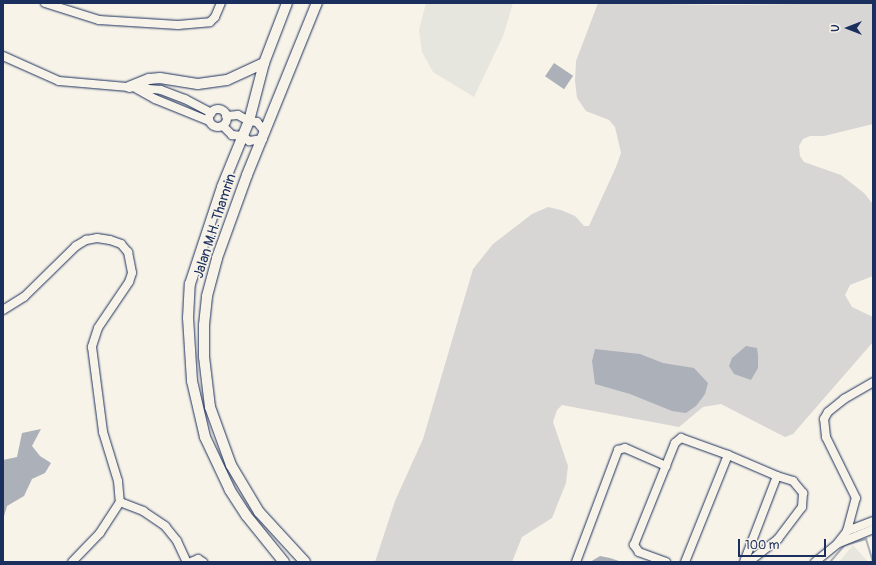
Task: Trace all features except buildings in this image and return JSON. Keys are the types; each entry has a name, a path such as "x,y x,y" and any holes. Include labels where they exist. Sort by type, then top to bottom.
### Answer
{"main road":[{"name":"Jalan M.H. Thamrin","path":"284,562 246,516 216,464 205,436 192,381 189,349 190,284 222,187 249,121 264,64 287,3"},
{"name":"Jalan M.H. Thamrin","path":"305,562 259,512 231,465 210,407 204,357 207,296 217,258 247,175 317,3"},
{"path":"132,88 149,79 160,78 198,84 226,80 264,64"}],"street":[{"path":"45,3 99,20 178,24 210,22 215,17 221,3"},
{"path":"3,56 59,81 161,90 189,101 210,117 215,127 223,126"},
{"path":"132,88 185,112 210,117"},
{"path":"185,112 189,101"},
{"path":"210,117 218,109 226,116 238,115 260,125 264,135 249,141 243,136 232,135 223,126"},
{"path":"223,126 226,116"},
{"path":"3,310 24,297 76,246 86,240 97,238 110,240 121,244 128,252 132,273 130,282 98,328 92,347 103,432 118,481 120,502 100,533 72,562"},
{"path":"815,562 837,544 847,531 856,498 826,437 823,423 831,410 873,382"},
{"path":"666,562 639,552 634,547 676,441 681,438 797,484 803,493 802,507 778,539 750,562"},
{"path":"576,562 618,450 626,448 666,466"},
{"path":"685,562 728,456"},
{"path":"744,562 777,476"},
{"path":"120,502 143,511 165,526 177,541 187,562"},
{"path":"847,531 873,521"},
{"path":"837,544 873,529"},
{"path":"192,562 198,559 203,562"}],"shaded area":[{"path":"426,3 513,3 503,36 474,97 433,72 422,52 419,30"},
{"path":"598,3 726,5 873,3 873,124 824,136 810,136 803,139 799,146 800,156 804,162 841,175 864,193 873,204 873,276 850,285 845,295 852,307 873,317 873,342 793,434 785,437 721,404 703,407 679,427 562,405 557,410 553,422 568,466 566,483 552,518 522,537 512,562 375,562 395,501 423,439 473,269 493,244 532,214 548,207 561,210 575,216 584,226 589,226 616,167 621,153 615,127 609,120 586,111 577,98 575,81 576,61"},
{"path":"554,63 573,76 564,89 545,76"},
{"path":"746,346 757,348 758,368 751,380 734,374 729,366 732,358"},
{"path":"595,349 640,354 663,363 694,368 708,383 705,394 696,406 686,413 672,411 630,394 595,384 592,361"},
{"path":"41,429 32,446 40,456 51,463 45,473 32,479 24,496 7,506 3,520 3,460 17,457 22,433"},
{"path":"853,545 868,562 839,562"},
{"path":"600,556 610,558 622,562 590,562"}],"waterway":[{"path":"830,562 845,545 866,539 873,562"}]}
